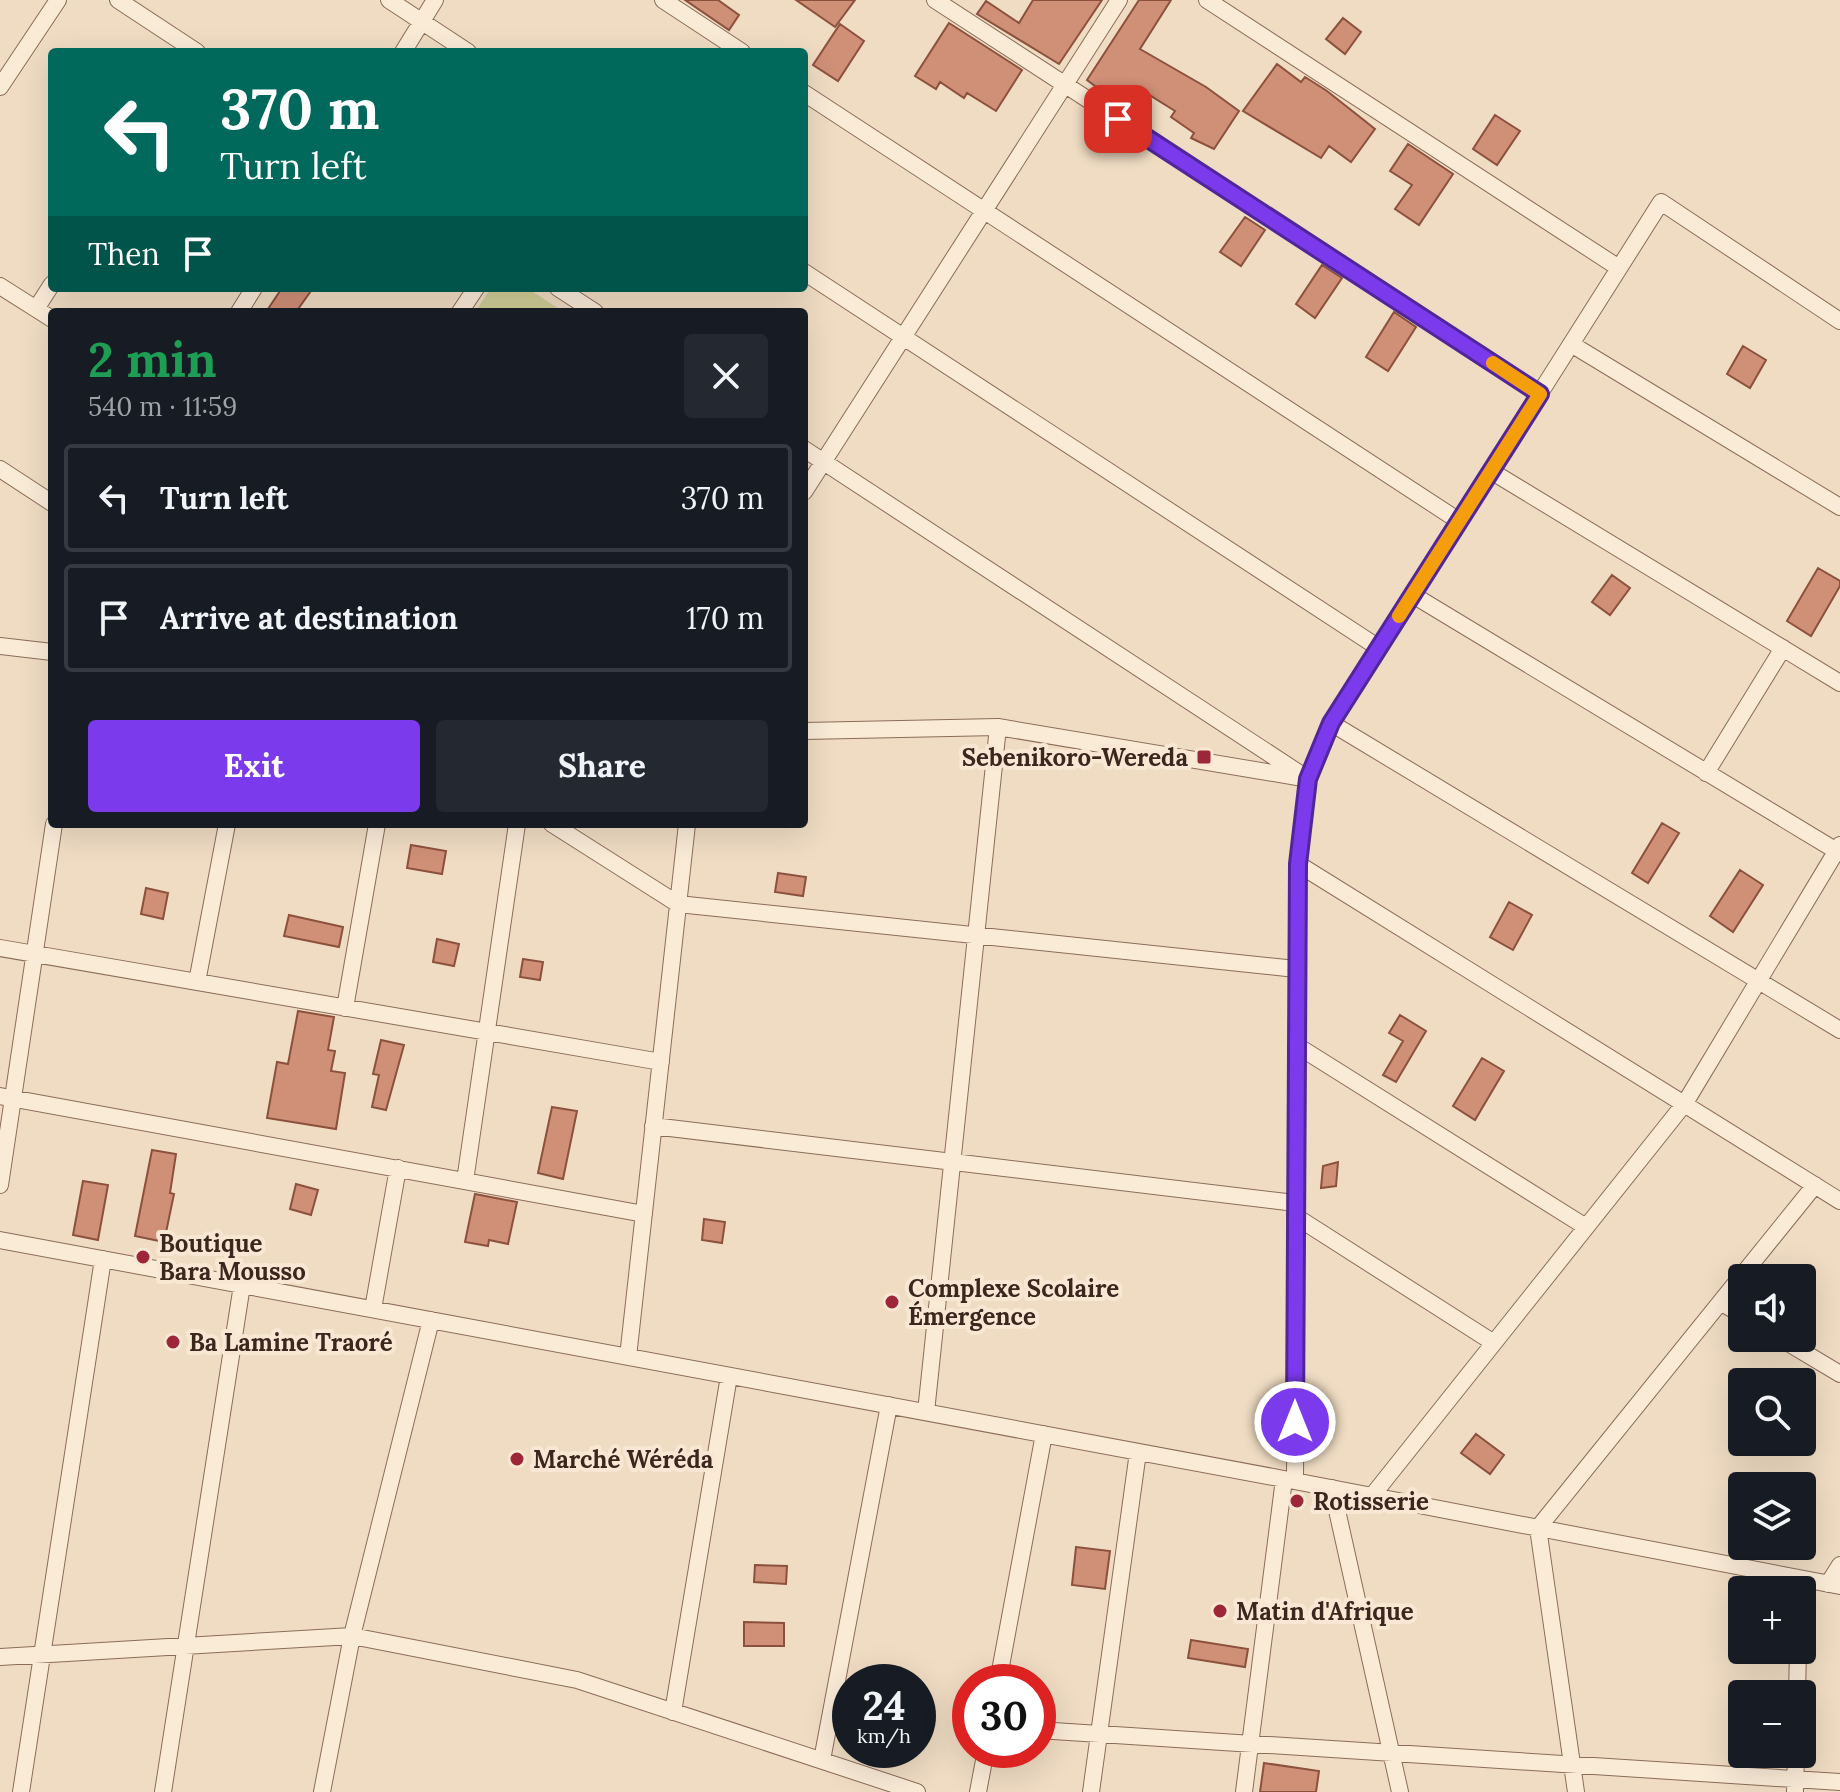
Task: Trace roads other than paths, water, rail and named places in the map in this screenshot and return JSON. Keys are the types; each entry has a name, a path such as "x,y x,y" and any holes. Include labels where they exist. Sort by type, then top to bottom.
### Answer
{"street":[{"path":"0,87 58,0"},
{"path":"118,0 191,48"},
{"path":"389,0 462,48"},
{"path":"406,48 435,0"},
{"path":"663,0 736,48"},
{"path":"935,0 1540,394"},
{"path":"808,486 1119,0"},
{"path":"1207,0 1619,268"},
{"path":"808,96 1459,521"},
{"path":"1244,1792 1290,1480 1298,864 1308,779 1331,723 1661,202 1840,321"},
{"path":"808,275 1379,648"},
{"path":"0,286 48,316"},
{"path":"36,309 48,290"},
{"path":"564,292 589,308"},
{"path":"1571,344 1840,507"},
{"path":"808,452 1308,779"},
{"path":"0,469 48,500"},
{"path":"1491,471 1840,683"},
{"path":"1372,1496 1685,1103 1839,850 1413,595"},
{"path":"0,646 48,652"},
{"path":"1706,773 1783,648"},
{"path":"1331,723 1840,1030"},
{"path":"808,731 998,727 1308,779"},
{"path":"926,1412 998,727"},
{"path":"0,1185 6,1097 34,954 53,828"},
{"path":"197,982 226,828"},
{"path":"345,1008 376,828"},
{"path":"465,1181 516,828"},
{"path":"558,828 678,904 1296,969"},
{"path":"628,1357 687,828"},
{"path":"1298,864 1840,1201"},
{"path":"0,948 661,1062"},
{"path":"1296,1045 1586,1227"},
{"path":"6,1097 644,1214"},
{"path":"653,1126 952,1162 1295,1210 1494,1343"},
{"path":"373,1309 398,1168"},
{"path":"1576,1792 1538,1528 1815,1185"},
{"path":"0,1240 1332,1488 1762,1576"},
{"path":"21,1792 103,1259"},
{"path":"163,1792 242,1285"},
{"path":"1722,1303 1728,1307"},
{"path":"322,1792 352,1636 431,1320"},
{"path":"1803,1352 1840,1374"},
{"path":"673,1712 729,1376"},
{"path":"822,1760 889,1405"},
{"path":"1001,1664 1044,1434"},
{"path":"1091,1792 1138,1452"},
{"path":"1332,1488 1400,1792"},
{"path":"1834,1585 1840,1565"},
{"path":"0,1657 352,1636 577,1680 917,1792"},
{"path":"1056,1731 1572,1764 1795,1785 1840,1782"},
{"path":"978,1792 983,1768"}],"place":[{"name":"Sebenikoro-Wereda","path":"1204,757"},
{"name":"Boutique Bara Mousso","path":"143,1257"},
{"name":"Complexe Scolaire Émergence","path":"892,1302"},
{"name":"Ba Lamine Traoré","path":"173,1342"},
{"name":"Marché Wéréda","path":"517,1459"},
{"name":"Rotisserie","path":"1297,1501"},
{"name":"Matin d'Afrique","path":"1220,1611"}]}
